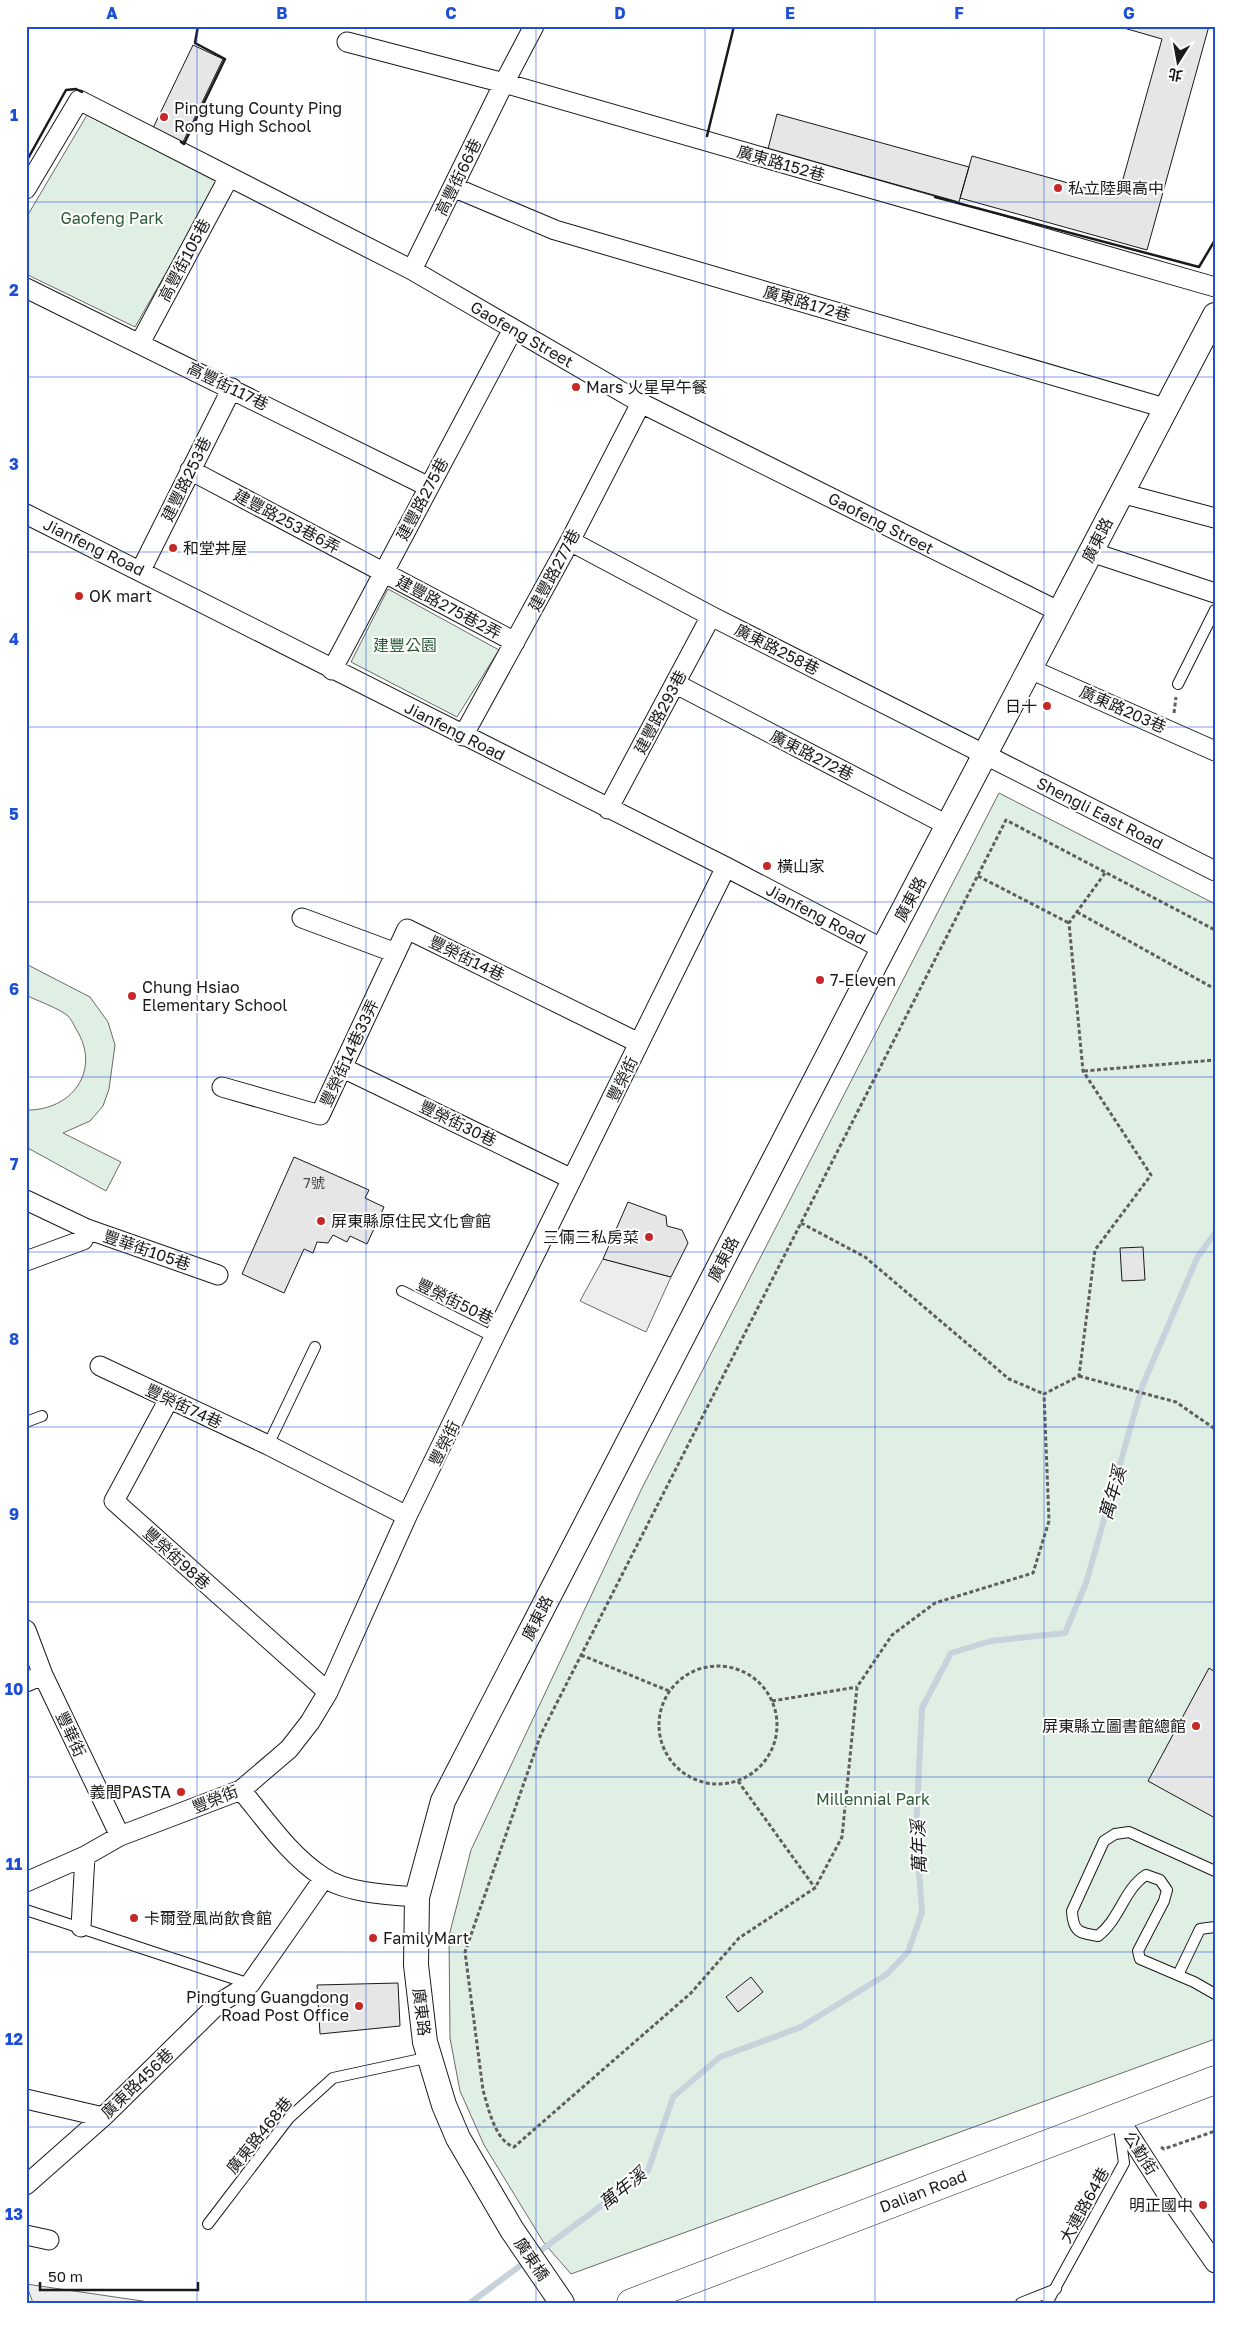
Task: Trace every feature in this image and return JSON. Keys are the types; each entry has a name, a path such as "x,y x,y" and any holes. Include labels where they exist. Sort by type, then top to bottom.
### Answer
{"main road":[{"name":"Dalian Road","path":"631,2303 1215,2080"}],"street":[{"name":"高豐街66巷","path":"412,270 534,26"},
{"name":"廣東路152巷","path":"347,42 504,83 1215,287"},
{"name":"Gaofeng Street","path":"26,189 79,100 412,270 641,403 1060,612"},
{"name":"高豐街105巷","path":"140,343 229,177"},
{"name":"廣東路172巷","path":"453,186 555,230 1165,408"},
{"name":"高豐街117巷","path":"26,288 232,388 429,487"},
{"name":"廣東路","path":"512,2230 458,2138 444,2105 425,2042 416,1966 417,1897 443,1801 883,950 1215,315"},
{"name":"建豐路275巷","path":"332,670 513,329"},
{"name":"建豐路253巷","path":"142,570 232,388"},
{"name":"建豐路277巷","path":"463,736 570,541 641,403"},
{"name":"建豐路253巷6弄","path":"190,470 384,572"},
{"path":"1121,493 1215,518"},
{"name":"Jianfeng Road","path":"26,514 142,570 332,670 726,867 883,950"},
{"name":"廣東路258巷","path":"570,541 712,616 985,755"},
{"path":"1091,552 1215,593"},
{"name":"建豐路275巷2弄","path":"384,572 515,642"},
{"name":"建豐路293巷","path":"608,809 712,616"},
{"name":"廣東路203巷","path":"1030,669 1215,751"},
{"name":"廣東路272巷","path":"676,684 949,826"},
{"name":"Shengli East Road","path":"985,755 1214,869"},
{"name":"豐榮街","path":"26,1882 85,1856 120,1836 241,1790 289,1749 310,1722 328,1692 408,1516 494,1337 726,867"},
{"path":"302,918 396,953"},
{"name":"豐榮街14巷","path":"396,953 407,929 639,1044"},
{"name":"豐榮街14巷33弄","path":"222,1087 320,1116 396,953"},
{"name":"豐榮街30巷","path":"343,1068 572,1179"},
{"path":"26,1200 87,1229"},
{"name":"豐華街105巷","path":"26,1261 83,1240 87,1229 218,1275"},
{"name":"豐榮街74巷","path":"100,1366 268,1445 408,1516"},
{"name":"豐榮街98巷","path":"169,1399 114,1501 328,1692"},
{"name":"豐華街","path":"26,1630 35,1678 120,1836"},
{"path":"241,1790 286,1845 324,1878 347,1886 386,1895 417,1897"},
{"path":"81,1927 85,1856"},
{"name":"廣東路456巷","path":"26,2184 102,2117 218,2004 250,1984 324,1878"},
{"path":"26,2099 102,2117"},
{"name":"公勤街","path":"1117,2116 1173,2203 1215,2263"},
{"name":"廣東橋","path":"512,2230 557,2295"},
{"path":"26,2235 49,2240"}],"lane":[{"path":"1178,684 1215,610"},
{"name":"豐榮街50巷","path":"402,1291 494,1337"},
{"path":"268,1445 315,1347"},
{"path":"26,1422 42,1416"},
{"path":"1215,1871 1130,1832 1115,1834 1104,1841 1072,1911 1073,1924 1081,1934 1098,1936 1110,1927 1137,1881 1146,1875 1160,1880 1167,1890 1166,1896 1138,1951 1140,1959 1178,1975 1215,1994"},
{"path":"26,1910 250,1984"},
{"path":"1178,1975 1200,1929 1215,1927"},
{"name":"廣東路468巷","path":"208,2224 289,2118 333,2078 430,2058"},
{"name":"大連路64巷","path":"1047,2303 1124,2163 1117,2116"},
{"path":"1021,2303 1056,2289"}],"path":[{"path":"1172,731 1178,684"},
{"path":"1044,1394 1049,1522 1033,1573 936,1603 892,1635 858,1687 842,1837 816,1888 739,1938 691,1993 514,2147 508,2145 503,2140 488,2108 483,2090 465,1952 541,1734 1006,820 1215,930"},
{"path":"1079,1376 1094,1250 1151,1175 1083,1071 1069,923 1106,873"},
{"path":"978,876 1069,923"},
{"path":"1077,912 1215,989"},
{"path":"1083,1071 1215,1060"},
{"path":"801,1223 865,1257 1009,1379 1044,1394"},
{"path":"1044,1394 1079,1376 1176,1402 1215,1430"},
{"path":"581,1654 669,1691"},
{"path":"724,1666 744,1672 755,1680 772,1701 778,1721 775,1742 768,1758 755,1772 738,1782 720,1785 701,1783 684,1775 670,1762 661,1746 658,1727 660,1708 669,1691 684,1676 703,1667 724,1666"},
{"path":"772,1701 858,1687"},
{"path":"738,1782 816,1888"},
{"path":"1158,2146 1164,2149 1215,2131"}],"green space":[{"name":"Gaofeng Park","path":"87,115 218,182 135,327 26,274 26,218"},
{"name":"建豐公園","path":"388,589 499,650 457,717 351,662"},
{"name":"Millennial Park","path":"999,793 1215,904 1215,2039 571,2274 544,2243 484,2145 460,2091 450,2038 449,1936 471,1850 642,1488"},
{"path":"26,964 90,997 108,1022 115,1045 109,1089 103,1106 90,1121 63,1133 121,1162 106,1191 26,1147 26,1110 57,1104 69,1096 78,1085 84,1073 86,1059 83,1044 68,1016 26,995"}],"shaded area":[{"path":"603,1259 671,1277 646,1332 580,1301"},
{"path":"26,2284 156,2303 33,2303"}],"building":[{"path":"1117,26 1209,26 1147,250 960,198 972,156 1118,197 1162,39"},
{"path":"193,45 223,59 183,142 153,128"},
{"path":"777,114 969,167 959,202 768,149"},
{"name":"屏東縣原住民文化會館","path":"294,1157 369,1190 365,1198 384,1207 367,1244 350,1236 347,1242 333,1235 328,1243 317,1242 313,1253 304,1249 284,1293 242,1274"},
{"name":"三倆三私房菜","path":"628,1202 666,1216 667,1226 682,1230 688,1243 671,1277 603,1259"},
{"path":"1143,1247 1145,1280 1122,1281 1120,1248"},
{"name":"屏東縣立圖書館總館","path":"1209,1668 1215,1672 1215,1818 1148,1781"},
{"path":"751,1977 763,1992 738,2012 726,1997"},
{"name":"Pingtung Guangdong Road Post Office","path":"398,1983 400,2026 320,2034 317,1985"}],"waterway":[{"name":"萬年溪","path":"470,2303 648,2171 673,2097 720,2057 801,2027 887,1974 908,1952 922,1912 916,1830 922,1708 951,1653 991,1641 1065,1633 1086,1583 1142,1387 1197,1258 1215,1233"}],"wall":[{"path":"181,142 184,144 225,59 195,43 198,26"},
{"path":"707,136 734,26"},
{"path":"26,162 66,90 76,89 82,92"},
{"path":"935,197 1199,267 1215,240"}],"place":[{"name":"Pingtung County Ping Rong High School","path":"164,117"},
{"name":"私立陸興高中","path":"1058,188"},
{"name":"Mars 火星早午餐","path":"576,387"},
{"name":"和堂丼屋","path":"173,548"},
{"name":"OK mart","path":"79,596"},
{"name":"日十","path":"1047,706"},
{"name":"橫山家","path":"767,866"},
{"name":"7-Eleven","path":"820,980"},
{"name":"Chung Hsiao Elementary School","path":"132,996"},
{"name":"屏東縣原住民文化會館","path":"321,1221"},
{"name":"三倆三私房菜","path":"649,1237"},
{"name":"屏東縣立圖書館總館","path":"1196,1726"},
{"name":"義間PASTA","path":"181,1792"},
{"name":"卡爾登風尚飲食館","path":"134,1918"},
{"name":"FamilyMart","path":"373,1938"},
{"name":"Pingtung Guangdong Road Post Office","path":"359,2006"},
{"name":"明正國中","path":"1203,2205"}]}
